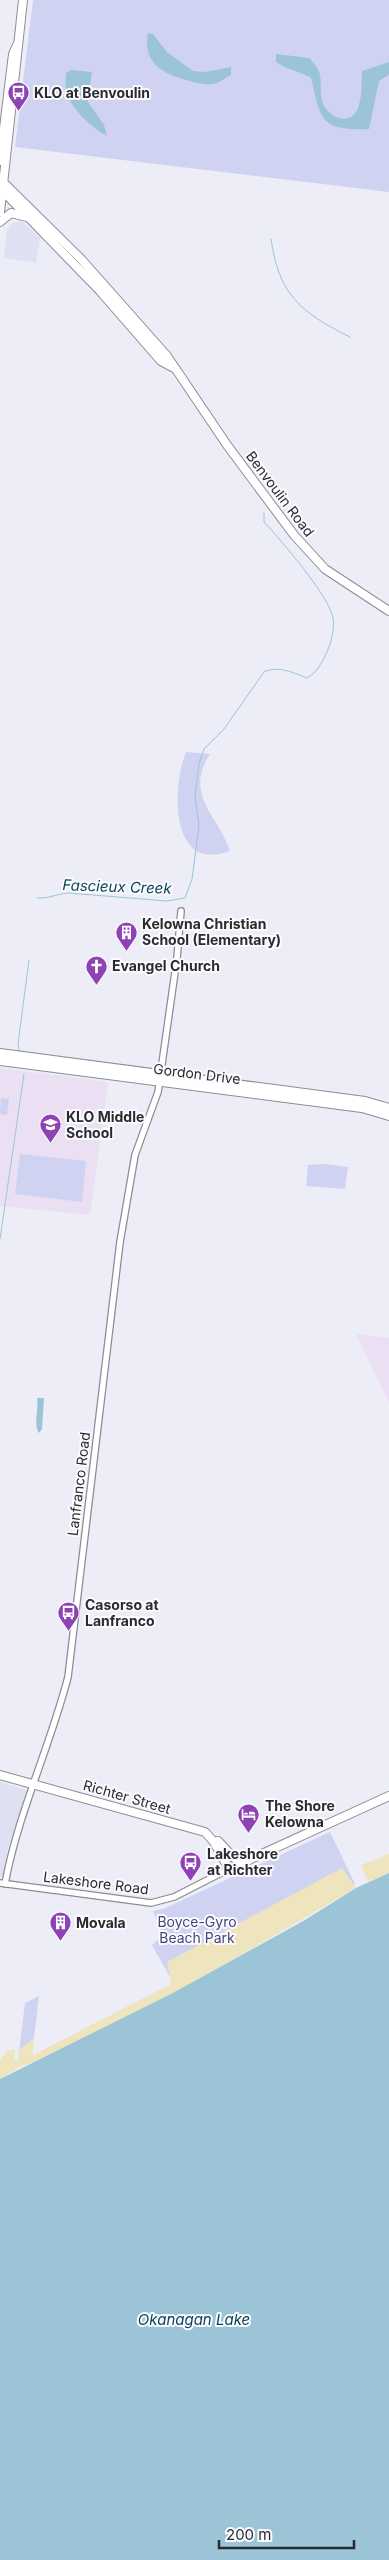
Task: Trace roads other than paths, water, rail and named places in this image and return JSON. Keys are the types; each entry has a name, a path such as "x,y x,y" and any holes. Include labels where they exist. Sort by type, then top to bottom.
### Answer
{"main road":[{"path":"0,212 19,54 18,42 23,0"},
{"path":"0,161 13,54 18,42"},
{"name":"Benvoulin Road","path":"2,185 29,218 100,291 162,362 174,368"},
{"name":"Benvoulin Road","path":"2,185 81,259 167,356 294,535 325,569 389,611"},
{"path":"0,222 11,213 29,218"},
{"name":"Gordon Drive","path":"0,1053 362,1108 389,1116"},
{"name":"Gordon Drive","path":"0,1061 365,1101 389,1108"},
{"name":"Richter Street","path":"0,1775 204,1832"},
{"path":"204,1832 214,1842 229,1869 389,1796"},
{"path":"204,1832 212,1836 234,1858 251,1860"}],"street":[{"name":"Lanfranco Road","path":"2,1884 11,1848 60,1710 68,1677 120,1242 135,1155 158,1092 181,910"},
{"name":"Lakeshore Road","path":"2,1884 151,1903 174,1897 229,1869"}],"water":[{"path":"148,33 153,34 167,52 193,71 205,72 231,67 231,75 218,83 207,84 181,78 164,71 152,60 149,53 147,44"},
{"path":"276,54 310,58 317,68 321,79 324,106 330,113 339,118 353,116 357,110 360,103 362,71 389,62 389,75 379,81 369,129 341,128 325,120 317,104 311,78 276,62"},
{"path":"71,70 92,72 88,102 104,125 107,136 94,128 71,103 66,89 66,73"},
{"path":"37,1398 44,1398 42,1429 39,1433 36,1426"},
{"name":"Okanagan Lake","path":"389,1873 389,2560 0,2560 0,2079 173,1993 305,1920 356,1888"}],"waterway":[{"name":"Fascieux Creek","path":"271,239 280,274 286,288 295,300 318,319 350,337"},
{"name":"Fascieux Creek","path":"37,898 68,893 167,901 185,898 192,879 199,826 195,797 199,764 204,749 224,729 264,672 275,669 307,678 315,672 320,664 328,649 333,633 333,618 330,609 303,568 264,522 264,513"},
{"name":"Fascieux Creek","path":"19,1051 18,1044 29,960"},
{"name":"Fascieux Creek","path":"0,1239 24,1074"}],"place":[{"name":"KLO at Benvoulin","path":"18,112"},
{"name":"Kelowna Christian School (Elementary)","path":"126,951"},
{"name":"Evangel Church","path":"96,985"},
{"name":"KLO Middle School","path":"50,1144"},
{"name":"Casorso at Lanfranco","path":"69,1632"},
{"name":"The Shore Kelowna","path":"249,1833"},
{"name":"Lakeshore at Richter","path":"191,1881"},
{"name":"Movala","path":"60,1942"}],"park label":[{"name":"Boyce-Gyro Beach Park","path":"197,1930"}]}
